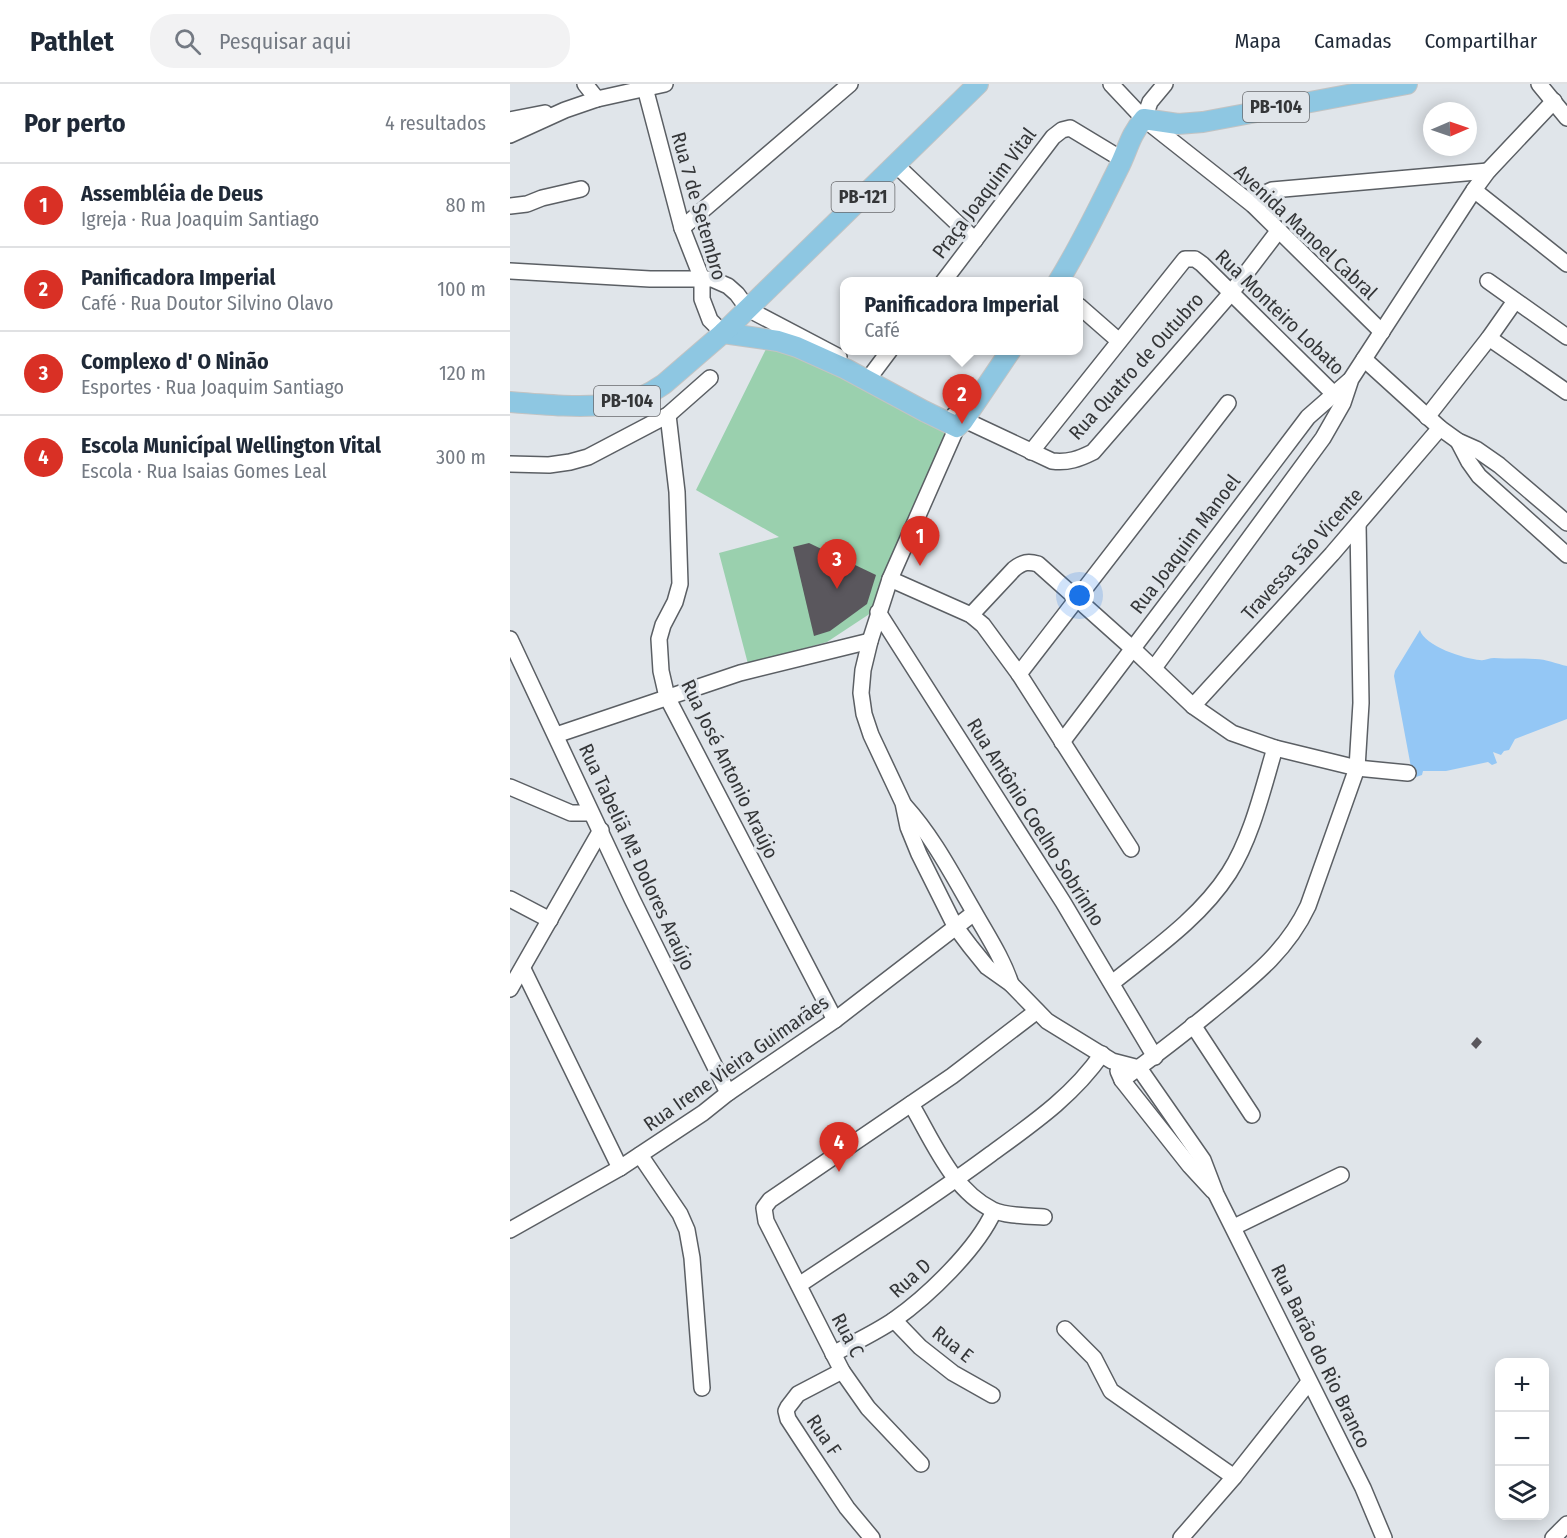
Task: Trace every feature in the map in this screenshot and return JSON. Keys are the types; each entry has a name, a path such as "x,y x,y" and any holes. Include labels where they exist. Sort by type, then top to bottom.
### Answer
{"main road":[{"name":"PB-121","path":"723,333 978,84"},
{"name":"PB-104","path":"1144,119 1178,124 1203,122 1407,84"},
{"path":"1061,277 1123,160 1132,132 1144,119"},
{"name":"PB-104","path":"510,402 570,405 619,404 655,390 664,384 723,333"},
{"path":"723,333 778,341 846,369 924,411 960,423 1008,355"}],"street":[{"path":"585,84 597,99"},
{"path":"510,135 597,99 665,84"},
{"path":"682,228 850,84"},
{"name":"Avenida Manoel Cabral","path":"1111,84 1144,119 1253,205 1382,332"},
{"path":"1144,119 1150,102 1165,84"},
{"path":"1539,84 1567,118"},
{"name":"Rua 7 de Setembro","path":"645,87 682,228 702,279 702,299 710,320 723,333"},
{"name":"Rua Joaquim Manoel","path":"1154,668 1323,438 1338,398 1474,190 1488,171 1554,101"},
{"path":"510,120 566,110"},
{"name":"Praça Joaquim Vital","path":"947,277 1053,137 1062,130 1070,128 1123,160"},
{"path":"896,165 975,240"},
{"path":"1253,205 1261,195 1272,190 1488,171"},
{"path":"510,206 527,204 581,189"},
{"path":"1474,190 1567,264"},
{"name":"Rua Quatro de Outubro","path":"748,309 960,423 1052,461 1061,462 1079,459 1093,452 1231,292 1280,230"},
{"name":"Rua Monteiro Lobato","path":"1119,341 1185,259 1195,259 1338,398"},
{"path":"510,271 650,279 712,279 728,286 748,309"},
{"path":"1488,281 1567,337"},
{"path":"1427,417 1515,301"},
{"path":"1031,452 1119,341 1083,310"},
{"path":"1489,338 1567,392"},
{"path":"872,374 887,355"},
{"path":"1364,359 1440,428 1499,465 1567,523"},
{"path":"510,464 549,465 588,457 668,416 710,378"},
{"name":"Rua Joaquim Manoel","path":"1062,742 1308,417 1338,398"},
{"path":"1019,674 1228,403"},
{"name":"Rua José Antonio Araújo","path":"668,416 676,492 680,584 675,603 663,625 659,639 661,671 667,697 835,1020"},
{"path":"960,423 890,579 878,612 863,670 861,693 864,714 871,735 903,803 919,854 955,926 987,967 1011,984 1056,1027 1107,1058 1139,1068"},
{"name":"Travessa São Vicente","path":"1193,706 1358,524 1440,428"},
{"path":"1458,441 1479,476 1567,555"},
{"path":"1122,1080 1155,1057 1269,962 1299,926 1308,906 1357,768 1361,703 1358,524"},
{"path":"971,615 1014,569 1029,561 1038,564 1193,706 1232,733 1275,748 1357,768 1408,773"},
{"path":"890,579 971,615 983,625 1019,674 1131,849"},
{"name":"Rua Antônio Coelho Sobrinho","path":"878,612 1064,902 1155,1057"},
{"name":"Rua Tabeliã Mª Dolores Araújo","path":"510,639 632,899 728,1093"},
{"path":"556,735 740,673 870,641"},
{"path":"1113,983 1172,935 1210,898 1230,871 1258,804 1275,748"},
{"path":"510,787 571,813 591,813"},
{"path":"903,803 922,824 999,952 1011,984"},
{"path":"510,989 601,830"},
{"path":"510,899 550,920"},
{"name":"Rua Irene Vieira Guimarães","path":"510,1230 620,1168 703,1113 728,1093 835,1020 974,913"},
{"path":"523,969 620,1168"},
{"path":"1037,1011 952,1076 911,1104 956,1180 994,1211 1044,1217"},
{"path":"1193,1025 1252,1115"},
{"path":"799,1285 956,1180 1039,1119 1107,1058"},
{"name":"Rua Barão do Rio Branco","path":"1107,1058 1190,1166 1216,1194"},
{"name":"Rua Barão do Rio Branco","path":"1139,1068 1203,1160 1216,1194 1363,1488 1384,1538"},
{"name":"Rua C","path":"911,1104 770,1200 764,1208 766,1221 842,1371 868,1408 921,1464"},
{"path":"640,1155 680,1214 687,1230 692,1258 702,1388"},
{"path":"1234,1227 1341,1175"},
{"name":"Rua D","path":"833,1354 894,1320 935,1284 982,1235 994,1211"},
{"name":"Rua E","path":"894,1320 920,1347 953,1373 992,1395"},
{"path":"1065,1329 1094,1358 1111,1391 1234,1477"},
{"name":"Rua F","path":"842,1371 798,1394 786,1411 788,1419 847,1508 872,1538"},
{"path":"1181,1538 1234,1477 1309,1382"}],"green space":[{"path":"769,343 946,429 945,451 877,609 827,642 748,664 719,553 779,537 696,490"}],"water":[{"path":"1420,630 1423,636 1437,646 1465,657 1482,660 1539,659 1567,666 1567,719 1515,739 1509,750 1504,751 1501,755 1493,752 1497,763 1492,765 1488,762 1446,771 1423,771 1422,775 1413,778 1394,676"}],"building":[{"path":"809,543 876,575 867,604 830,631 814,636 793,547"},
{"path":"1477,1037 1482,1042 1476,1049 1471,1044"}],"place":[{"name":"Panificadora Imperial","path":"962,424"},
{"name":"Assembléia de Deus","path":"920,566"},
{"name":"Complexo d' O Ninão","path":"837,589"},
{"name":"Escola Municípal Wellington Vital","path":"839,1172"}]}
